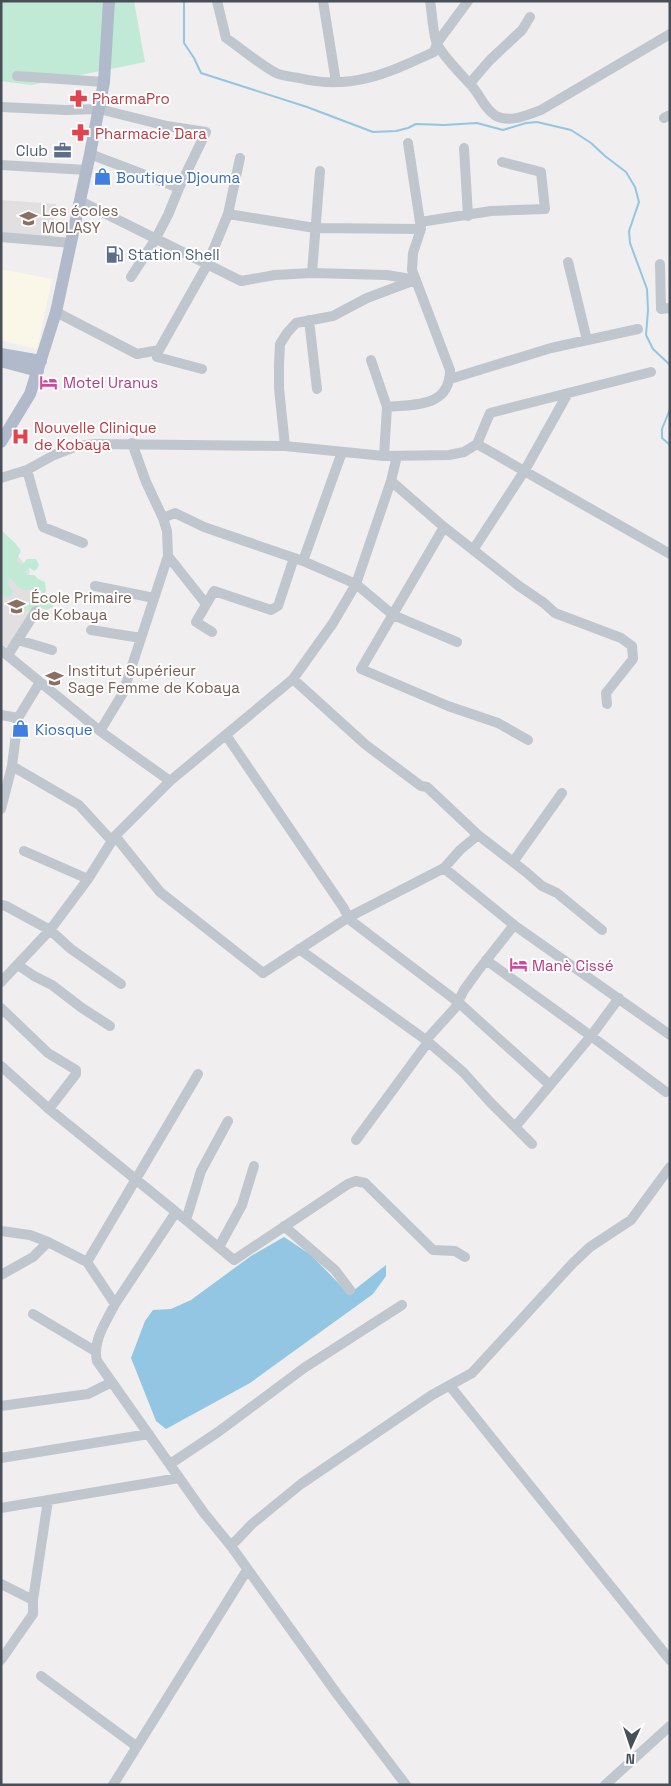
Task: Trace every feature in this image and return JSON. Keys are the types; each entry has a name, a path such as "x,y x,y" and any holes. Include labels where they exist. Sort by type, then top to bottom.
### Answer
{"main road":[{"path":"1,442 30,394 56,312 104,82 109,1"},
{"path":"3,360 39,366"}],"street":[{"path":"216,1 226,38 277,73 315,82 357,81 392,71 434,52 437,43 468,1"},
{"path":"323,1 336,82"},
{"path":"430,1 437,43 461,76 470,83 482,102 495,115 503,118 523,117 541,110 670,34"},
{"path":"470,83 490,60 522,30 530,17"},
{"path":"17,76 104,82"},
{"path":"1,107 66,110 99,108 167,126 206,132 168,215 155,240 131,277"},
{"path":"387,407 432,401 444,394 450,379 450,370 412,270 413,253 421,226 408,144"},
{"path":"464,148 468,216"},
{"path":"90,154 179,188"},
{"path":"202,369 157,357 207,265 228,214 240,158"},
{"path":"228,214 315,228 421,226 491,211 545,209 541,172 502,162"},
{"path":"1,165 87,170"},
{"path":"312,273 320,171"},
{"path":"80,201 155,240 241,281 275,275 312,273 387,275 416,280"},
{"path":"1,237 71,243"},
{"path":"568,262 587,340"},
{"path":"660,264 660,309 670,308"},
{"path":"285,446 279,388 280,344 286,333 296,323 333,316 367,298 416,280"},
{"path":"56,312 137,354 160,350"},
{"path":"309,320 316,389"},
{"path":"450,379 551,348 638,329"},
{"path":"371,360 387,407 384,456"},
{"path":"1,478 27,470 54,455 77,446 132,443 285,446 384,456 449,455 464,452 477,444 490,414 651,372"},
{"path":"473,550 525,470 568,393"},
{"path":"100,731 123,693 168,556 167,530 146,482 132,443"},
{"path":"477,444 670,554"},
{"path":"212,632 196,622 214,591 271,610 278,606 342,452"},
{"path":"1,982 50,930 88,879 113,838 170,782 293,678 333,623 356,584 391,481 397,456"},
{"path":"27,470 44,527 83,543"},
{"path":"391,481 444,527 518,586 544,602 555,613 621,638 632,646 633,659 606,694 607,704"},
{"path":"163,518 175,513 204,527 298,560 356,584 393,615 457,642"},
{"path":"444,527 361,669 448,706 498,723 528,740"},
{"path":"168,556 206,604"},
{"path":"95,586 154,598"},
{"path":"36,611 18,640 4,653 100,731 170,782"},
{"path":"91,630 141,638"},
{"path":"18,640 52,650"},
{"path":"293,678 366,746 421,786 427,787 478,835 542,886 557,893 602,930"},
{"path":"1,809 12,766 18,718 40,682"},
{"path":"1,715 18,718"},
{"path":"226,735 350,920 458,1002 550,1085"},
{"path":"12,766 79,805 113,838 160,892 263,973 349,917 444,868 460,850 478,835"},
{"path":"513,862 562,793"},
{"path":"24,851 88,879"},
{"path":"444,868 514,925 670,1035"},
{"path":"1,905 50,930 71,949 122,984"},
{"path":"356,1140 427,1041 455,1008 464,990 486,960 514,925"},
{"path":"298,949 427,1041 463,1072 532,1144"},
{"path":"486,960 666,1092"},
{"path":"18,965 52,985 110,1026"},
{"path":"515,1127 591,1036 619,998"},
{"path":"1,1008 48,1053 76,1070 76,1074 49,1109"},
{"path":"1,1066 49,1109 234,1260 348,1184 356,1181 365,1183 433,1250 455,1251 465,1257"},
{"path":"87,1262 198,1074"},
{"path":"186,1220 202,1171 228,1121"},
{"path":"219,1247 242,1205 254,1166"},
{"path":"231,1546 252,1524 301,1484 432,1395 472,1373 572,1263 590,1247 631,1220 670,1167"},
{"path":"176,1212 115,1304 97,1342 95,1351 97,1361 204,1513 231,1546 246,1570 406,1785"},
{"path":"284,1226 336,1270 350,1290"},
{"path":"1,1231 30,1235 87,1262 115,1304"},
{"path":"1,1274 34,1257 48,1242"},
{"path":"170,1464 218,1432 304,1368 402,1305"},
{"path":"33,1314 95,1351"},
{"path":"1,1406 88,1394 112,1382"},
{"path":"450,1386 670,1660"},
{"path":"1,1458 149,1434"},
{"path":"1,1508 179,1478"},
{"path":"1,1660 33,1614 32,1600 48,1500"},
{"path":"113,1785 246,1570"},
{"path":"1,1584 32,1600"},
{"path":"41,1676 136,1746"},
{"path":"605,1785 670,1726"}],"shaded area":[{"name":"Les écoles MOLASY","path":"1,200 56,204 52,237 1,233"},
{"path":"1,269 52,279 37,349 1,340"},
{"name":"École Primaire de Kobaya","path":"1,547 17,555 30,571 28,578 45,585 22,627 7,647 1,644"}],"green space":[{"path":"1,1 134,1 145,62 31,85 1,81"},
{"path":"1,530 21,551 16,561 22,565 27,559 36,559 39,565 37,569 34,571 30,568 25,571 26,575 34,575 45,582 46,591 42,598 52,602 53,607 46,610 41,608 32,613 24,608 24,604 30,602 36,589 21,589 11,578 8,579 8,585 13,591 11,597 1,596"}],"water":[{"path":"284,1237 311,1255 349,1294 386,1265 386,1276 373,1294 250,1383 166,1429 156,1421 131,1358 145,1321 153,1310 171,1309 191,1300 251,1256"}],"waterway":[{"path":"184,1 184,43 201,73 307,107 373,132 396,131 416,124 477,123 503,130 526,123 537,122 571,130 591,143 626,172 635,187 639,202 629,231 630,243 647,289 646,335 653,349 670,365"},
{"path":"670,409 662,429 662,438 670,445"}],"place":[{"name":"PharmaPro","path":"78,98"},
{"name":"Pharmacie Dara","path":"81,133"},
{"name":"Club","path":"62,150"},
{"name":"Boutique Djouma","path":"102,177"},
{"name":"Les écoles MOLASY","path":"28,219"},
{"name":"Station Shell","path":"114,254"},
{"name":"Motel Uranus","path":"49,382"},
{"name":"Nouvelle Clinique de Kobaya","path":"20,436"},
{"name":"École Primaire de Kobaya","path":"17,606"},
{"name":"Institut Supérieur Sage Femme de Kobaya","path":"54,679"},
{"name":"Kiosque","path":"21,729"},
{"name":"Manè Cissé","path":"518,965"}]}
